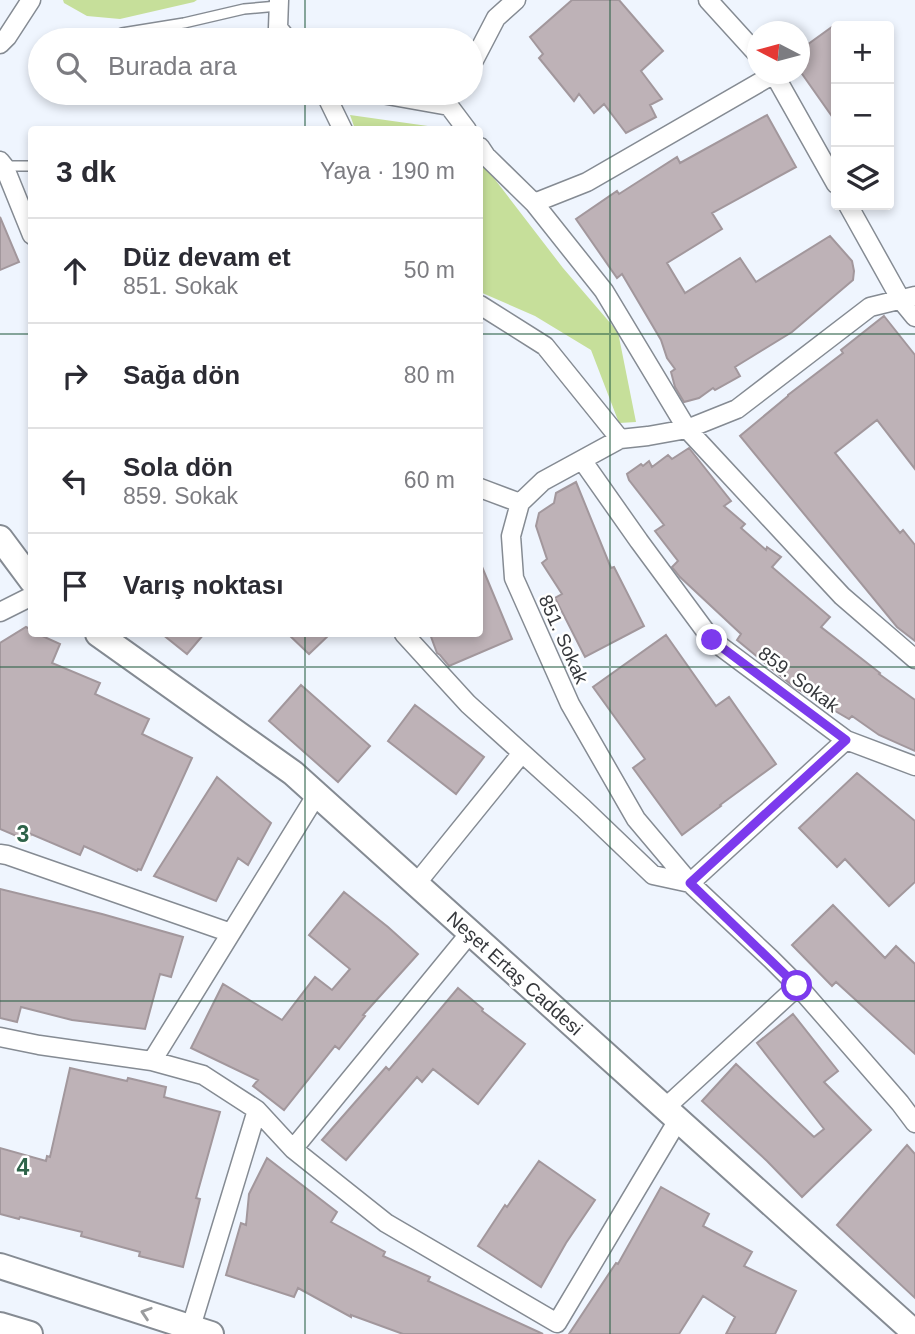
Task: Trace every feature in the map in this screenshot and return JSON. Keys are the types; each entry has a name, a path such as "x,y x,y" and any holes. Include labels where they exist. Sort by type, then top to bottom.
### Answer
{"main road":[{"path":"0,538 28,576"},
{"name":"Neşet Ertaş Caddesi","path":"102,637 293,773 915,1334"},
{"path":"0,1266 201,1331"},
{"path":"0,1325 30,1334"}],"street":[{"path":"0,44 31,0"},
{"path":"483,43 496,18 516,0"},
{"path":"708,0 747,43"},
{"path":"279,3 279,28"},
{"path":"534,202 587,182 757,84"},
{"path":"780,84 831,175"},
{"path":"331,105 342,126"},
{"path":"456,105 465,126"},
{"path":"483,152 534,202 604,291 687,429 842,596 915,659"},
{"path":"2,163 28,225"},
{"path":"851,210 908,298 915,317"},
{"path":"483,489 520,503 543,481 620,439 687,429 737,409 870,307 908,298"},
{"path":"483,307 545,346 620,439"},
{"name":"859. Sokak","path":"582,460 712,640 846,740 915,766"},
{"name":"851. Sokak","path":"520,503 511,536 514,578 570,704 636,819 690,883 797,986 915,1123"},
{"path":"0,612 28,598"},
{"path":"407,637 468,704 653,875 690,883 846,740"},
{"path":"416,884 522,753"},
{"path":"152,1061 317,794"},
{"path":"0,854 231,933"},
{"path":"293,1149 470,933"},
{"path":"0,1037 152,1061 203,1075 257,1110 293,1149 386,1223 555,1329 671,1114 797,986"},
{"path":"201,1331 257,1110"}],"lane":[{"path":"153,28 279,3"},
{"path":"2,163 28,166"}],"green space":[{"path":"63,0 197,0 120,19 87,16"},
{"path":"350,115 428,126 354,126"},
{"path":"483,164 563,268 618,332 636,422 619,423 591,350 535,316 483,293"}],"building":[{"path":"572,0 619,0 663,51 641,71 662,99 650,105 656,117 626,133 604,104 594,113 579,94 574,101 539,58 543,54 530,37"},
{"path":"831,28 831,115 809,84 810,43"},
{"path":"767,115 796,167 712,213 722,229 667,263 685,293 740,258 756,282 830,236 852,261 853,280 792,332 735,367 740,376 715,390 713,388 699,398 684,402 675,387 671,372 675,369 667,358 661,340 622,274 617,278 576,219 617,191 619,194 677,157 680,163"},
{"path":"0,217 19,262 0,270"},
{"path":"884,316 915,355 915,469 877,420 835,453 900,533 903,530 915,545 915,641 897,627 740,436 843,353 841,350"},
{"path":"689,448 731,501 724,506 745,524 741,528 766,550 767,547 781,557 772,567 830,617 821,627 915,700 915,751 879,735 852,716 849,719 794,687 737,640 741,634 672,567 678,561 655,531 664,525 627,474 641,464 643,466 649,461 652,467 668,455 672,459"},
{"path":"576,482 611,568 614,567 644,626 585,657 555,598 562,594 542,563 547,559 536,526 539,513 554,503 556,493"},
{"path":"483,569 512,639 449,666 437,653 431,637 483,637"},
{"path":"26,627 28,637 45,637 60,644 52,663 100,683 95,694 149,719 142,734 192,758 141,870 137,871 84,846 80,855 31,834 28,841 0,829 0,643"},
{"path":"666,635 716,706 729,697 776,764 682,835 633,768 645,759 593,687"},
{"path":"166,637 201,637 187,654"},
{"path":"291,637 327,637 309,654"},
{"path":"301,685 370,746 338,782 269,721"},
{"path":"415,705 484,757 456,794 388,741"},
{"path":"857,773 915,821 915,882 889,906 845,859 837,867 799,828"},
{"path":"217,777 271,823 248,865 238,858 216,901 154,876"},
{"path":"0,889 183,937 171,977 160,974 145,1029 72,1020 21,1007 17,1022 0,1018"},
{"path":"344,892 418,954 363,1015 365,1016 339,1049 335,1046 284,1110 253,1086 258,1080 191,1048 223,984 282,1020 315,977 332,990 350,969 309,935"},
{"path":"833,905 885,958 896,946 915,964 915,1054 836,982 832,986 792,945"},
{"path":"458,988 483,1009 482,1011 525,1044 478,1104 433,1069 422,1082 417,1077 346,1160 322,1140 386,1067 389,1070"},
{"path":"793,1014 838,1071 824,1082 871,1130 802,1197 702,1101 736,1064 814,1137 824,1129 757,1043"},
{"path":"70,1068 166,1087 164,1097 220,1112 196,1198 200,1199 183,1267 139,1256 140,1252 81,1236 82,1232 0,1214 0,1148 46,1161 47,1156 50,1157"},
{"path":"907,1145 915,1154 915,1298 837,1225"},
{"path":"267,1158 337,1212 331,1222 385,1252 383,1256 430,1277 428,1281 543,1334 403,1334 351,1317 298,1288 294,1297 226,1275 241,1223 246,1225 249,1194"},
{"path":"539,1161 595,1200 541,1287 478,1246"},
{"path":"661,1187 709,1214 703,1226 752,1252 744,1266 796,1291 775,1334 726,1334 735,1317 703,1296 679,1334 569,1334 616,1263 618,1264"}],"route":[{"path":"712,640 846,740 690,883 797,986"}]}
